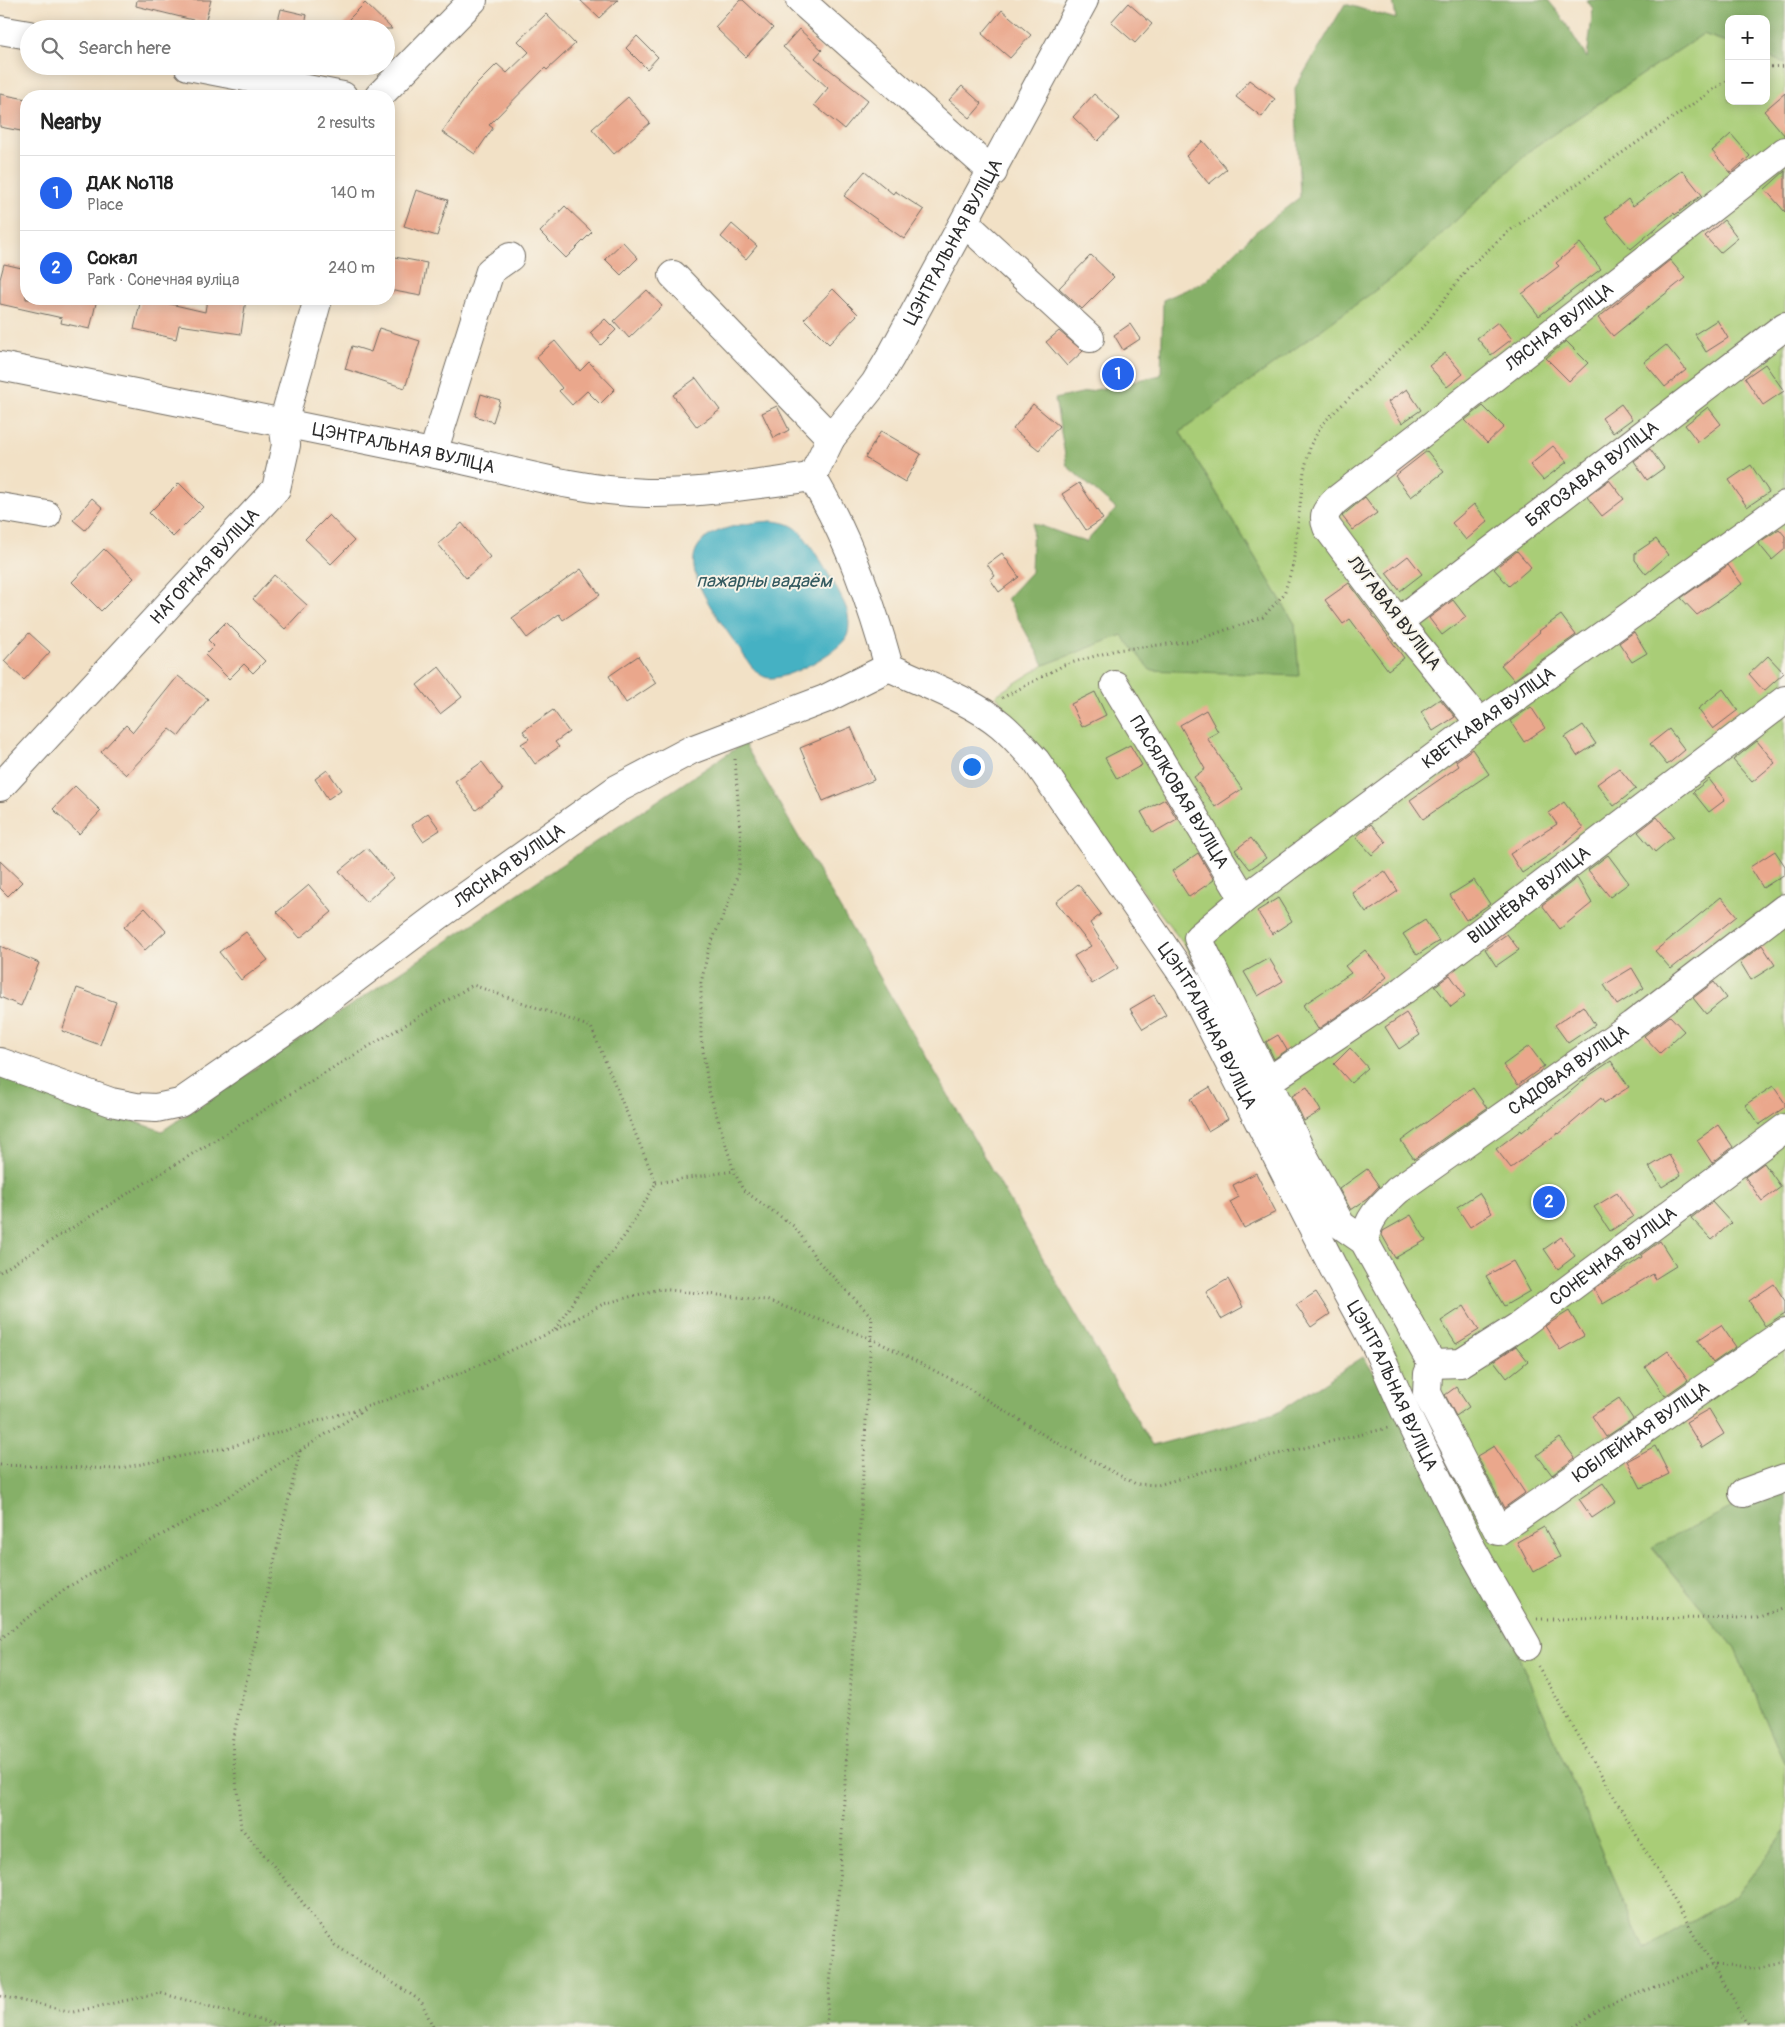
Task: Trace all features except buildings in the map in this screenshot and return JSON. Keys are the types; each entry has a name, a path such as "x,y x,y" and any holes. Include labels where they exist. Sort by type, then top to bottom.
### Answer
{"street":[{"path":"385,90 473,0"},
{"path":"800,0 993,172"},
{"name":"ЦЭНТРАЛЬНАЯ ВУЛІЦА","path":"0,366 433,453 565,483 631,492 694,491 812,477 831,438 875,383 890,358 993,172 1084,0"},
{"path":"0,30 20,33"},
{"path":"234,75 312,90"},
{"name":"ЛЯСНАЯ ВУЛІЦА","path":"1335,502 1785,151"},
{"path":"965,223 1090,338"},
{"path":"433,453 490,271 510,257"},
{"path":"673,275 831,438"},
{"name":"НАГОРНАЯ ВУЛІЦА","path":"0,787 276,489 286,445 282,423 316,305"},
{"name":"БЯРОЗАВАЯ ВУЛІЦА","path":"1398,622 1785,326"},
{"path":"812,477 841,532 865,587 889,667"},
{"name":"ЛУГАВАЯ ВУЛІЦА","path":"1335,502 1326,511 1324,519 1327,527 1398,622 1480,723"},
{"name":"КВЕТКАВАЯ ВУЛІЦА","path":"1266,1082 1198,938 1244,899 1480,723 1785,505"},
{"path":"0,507 47,515"},
{"name":"ЦЭНТРАЛЬНАЯ ВУЛІЦА","path":"889,667 980,711 1000,724 1036,761 1188,982 1335,1271 1376,1346 1409,1420 1472,1549 1526,1646"},
{"name":"ЛЯСНАЯ ВУЛІЦА","path":"0,1062 111,1102 136,1107 156,1108 180,1103 303,1018 438,916 617,789 691,750 825,699 889,667"},
{"name":"ПАСЯЛКОВАЯ ВУЛІЦА","path":"1115,685 1244,899"},
{"name":"ВІШНЁВАЯ ВУЛІЦА","path":"1266,1082 1404,990 1785,700"},
{"name":"САДОВАЯ ВУЛІЦА","path":"1364,1241 1366,1228 1373,1214 1398,1190 1632,1025 1785,908"},
{"path":"1266,1082 1300,1151 1341,1225 1364,1241 1432,1364"},
{"name":"СОНЕЧНАЯ ВУЛІЦА","path":"1432,1364 1461,1363 1519,1326 1785,1128"},
{"path":"1376,1346 1411,1329"},
{"name":"ЮБІЛЕЙНАЯ ВУЛІЦА","path":"1432,1364 1428,1374 1427,1393 1498,1531 1785,1332"},
{"path":"1743,1493 1785,1478"}],"path":[{"path":"1770,67 1785,66"},
{"path":"980,711 1064,665 1116,650 1194,641 1263,617 1284,594 1294,565 1304,471 1311,444 1323,423 1425,325 1467,269 1509,231 1725,82"},
{"path":"733,735 740,843 739,868 732,895 709,948 701,983 701,1037 709,1091 734,1171 744,1190 795,1227 817,1260 848,1294 872,1316 839,1886 826,2027"},
{"path":"0,1272 331,1069 473,985 591,1027 656,1183"},
{"path":"656,1183 734,1171"},
{"path":"554,1331 578,1294 626,1234 656,1183"},
{"path":"0,1465 116,1469 229,1447 369,1406 461,1373 554,1331 603,1304 660,1289 766,1300 872,1339 962,1385 1052,1440 1136,1484 1158,1485 1202,1472 1383,1429 1409,1420"},
{"path":"0,1639 66,1588 212,1507 369,1406"},
{"path":"300,1451 232,1742 241,1828 283,1877 335,1945 421,2000 433,2027"},
{"path":"1511,1616 1582,1620 1757,1618 1785,1607"},
{"path":"1526,1646 1712,1965 1751,2027"},
{"path":"1574,2027 1603,2006 1712,1965 1754,1968 1785,1963"},
{"path":"0,1996 73,2012 160,1993 284,2027"}],"green space":[{"path":"1393,0 1548,0 1561,16 1587,58 1593,9 1587,0 1785,0 1785,63 1770,57 1770,15 1725,15 1725,42 1703,34 1534,147 1402,271 1180,432 1295,624 1299,676 1150,670 1122,635 1044,665 1007,598 1031,572 1033,523 1086,542 1116,509 1067,466 1055,399 1161,375 1163,300 1206,281 1254,233 1300,197 1295,88 1345,4 1396,19"},
{"path":"1703,34 1725,42 1725,105 1770,105 1770,57 1785,63 1785,1481 1652,1548 1735,1648 1785,1765 1785,1831 1737,1895 1645,1950 1433,1458 1430,1438 1188,950 996,695 1044,665 1122,635 1295,624 1180,432 1402,271 1534,147"},
{"path":"744,743 1152,1446 1279,1412 1363,1357 1433,1458 1645,1950 1737,1895 1785,1831 1785,2027 0,2027 0,1074 162,1131"},
{"path":"1785,1481 1785,1765 1735,1648 1652,1547"}],"water":[{"name":"пажарны вадаём","path":"772,521 785,523 794,527 802,534 839,593 848,613 849,626 847,636 834,650 824,657 787,675 769,678 761,675 751,666 703,593 695,572 695,553 706,538 731,527"}],"place":[{"name":"ДАК №118","path":"1118,374"},
{"name":"Сокал","path":"1549,1202"}]}
